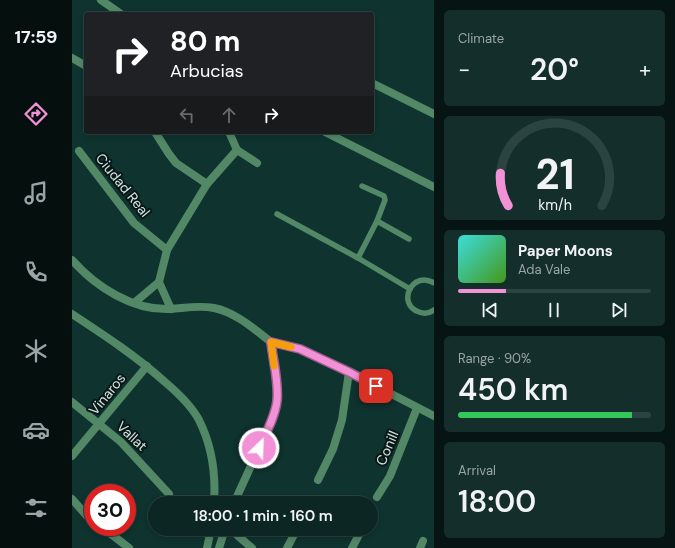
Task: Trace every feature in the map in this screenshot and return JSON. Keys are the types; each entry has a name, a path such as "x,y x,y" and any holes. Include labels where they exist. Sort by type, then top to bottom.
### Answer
{"street":[{"path":"101,0 118,12"},
{"path":"72,58 84,65"},
{"path":"374,83 434,114"},
{"path":"156,134 176,163 207,184"},
{"path":"230,134 237,150 257,163"},
{"path":"329,134 434,187"},
{"path":"134,303 159,282 167,250 207,184 237,150"},
{"name":"Ciudad Real","path":"79,151 134,223 167,250"},
{"path":"72,260 96,283 134,303 148,307 171,309 198,306 225,311 238,317 271,342 300,349 349,372 434,416"},
{"path":"159,282 171,309"},
{"path":"72,314 147,366 180,395 190,406 199,420 205,434 214,465 214,496"},
{"path":"237,496 272,420 276,406 277,384 271,342"},
{"name":"Vinaros","path":"72,456 147,366"},
{"path":"318,480 333,449 342,420 349,372"},
{"name":"Vallat","path":"72,402 100,424 137,458 169,494"},
{"name":"Conill","path":"378,496 390,476 417,408"},
{"path":"72,499 84,512"},
{"path":"114,536 129,548"},
{"path":"207,548 209,536"},
{"path":"219,548 223,536"},
{"path":"238,536 252,548"},
{"path":"287,548 293,536"},
{"path":"352,548 358,536"}],"lane":[{"path":"358,258 377,221 386,198 362,186"},
{"path":"277,214 358,258 410,289"},
{"path":"377,221 409,239"},
{"path":"434,283 427,280 419,281 410,289 408,298 411,306 422,313 427,313 434,310"}],"slow traffic":[{"path":"274,366 271,342 291,347"}],"route":[{"path":"259,448 272,420 277,402 277,384 271,342 300,349 376,386"}]}
